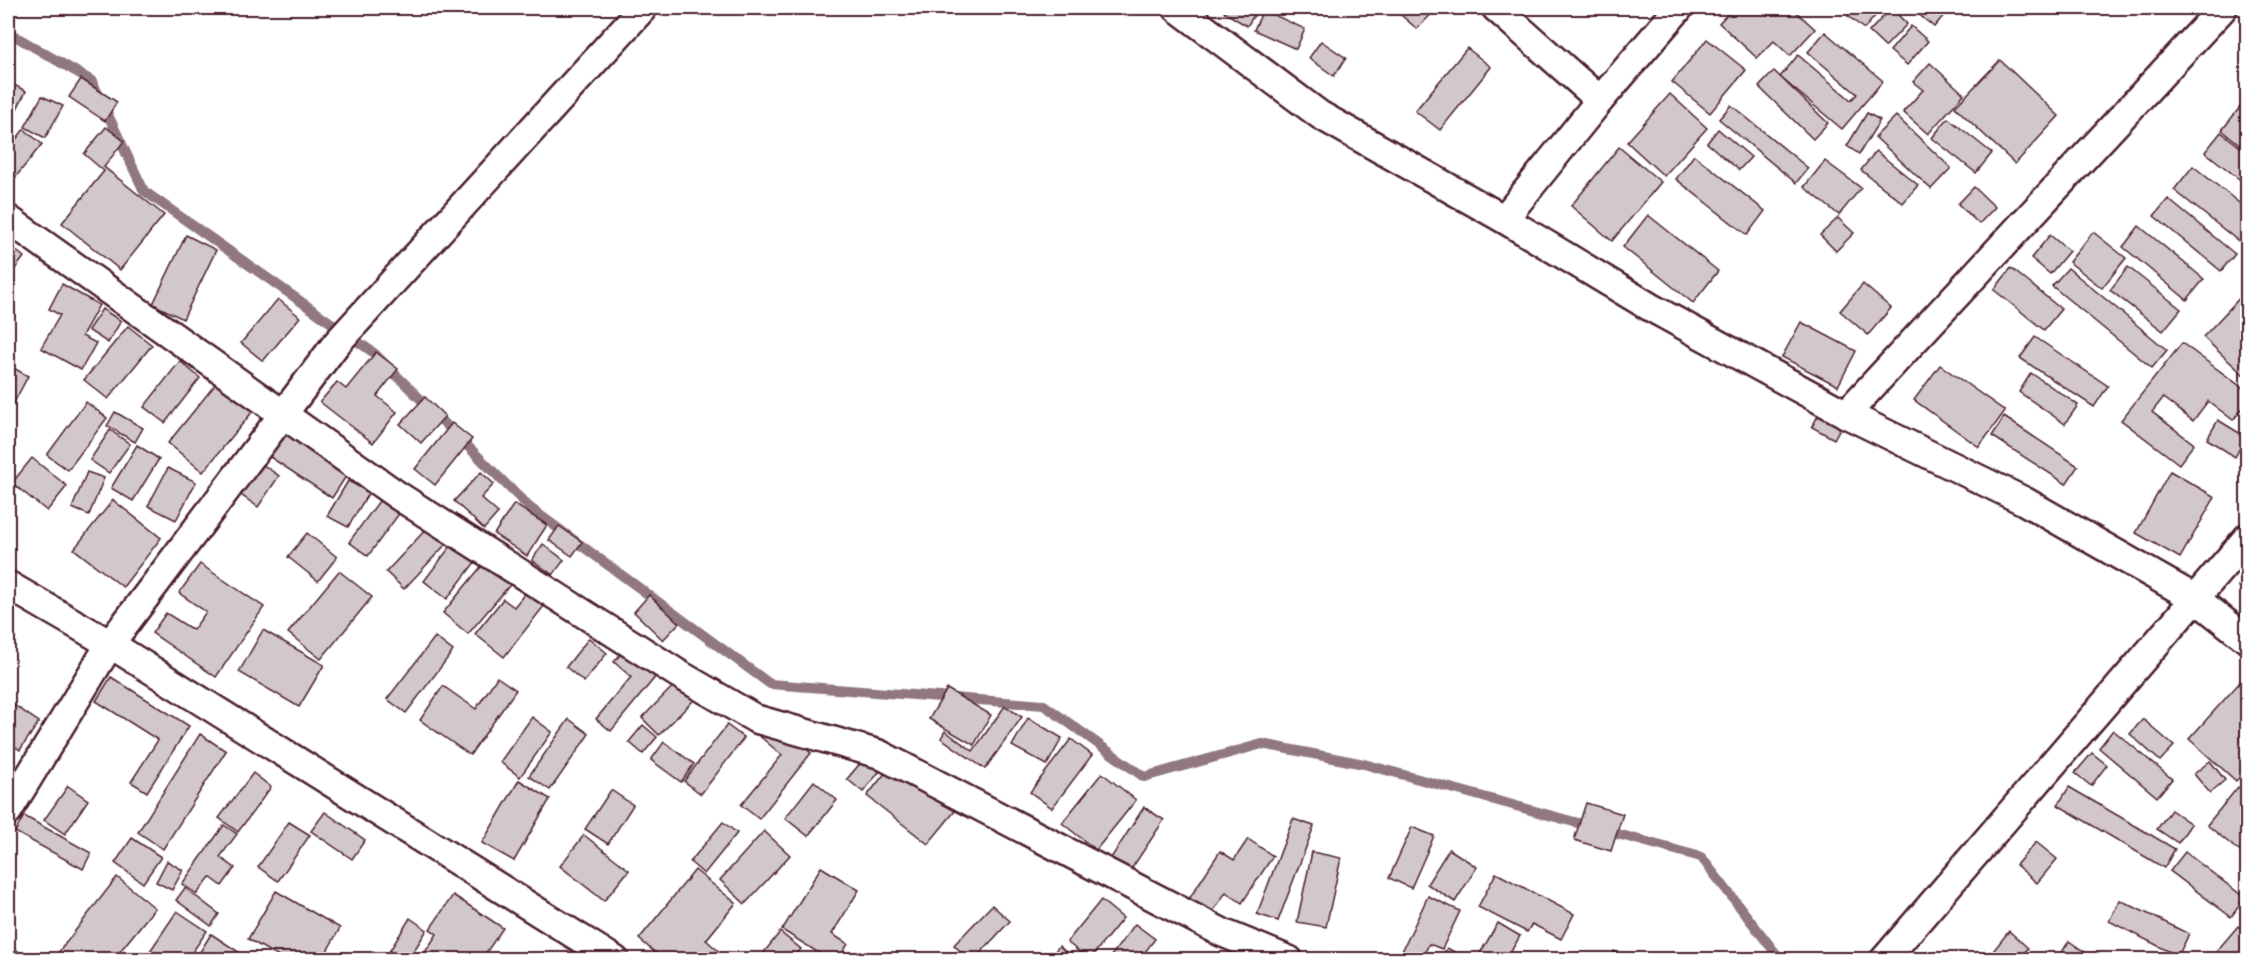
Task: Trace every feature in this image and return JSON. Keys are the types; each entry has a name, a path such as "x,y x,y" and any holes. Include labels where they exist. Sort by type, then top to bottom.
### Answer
{"street":[{"path":"8,811 110,644 282,412 336,344 643,8"},
{"path":"1177,8 1320,115 1504,219 1650,307 1846,414 2024,501 2196,599 2247,640"},
{"path":"1496,8 1600,100"},
{"path":"1504,219 1600,100 1679,8"},
{"path":"1846,414 2223,8"},
{"path":"8,219 397,495 677,673 756,719 879,754 1223,933 1289,960"},
{"path":"1884,960 2247,537"},
{"path":"8,585 110,644 615,960"}],"building":[{"path":"1227,8 1259,8 1247,26 1224,12"},
{"path":"1393,8 1437,8 1417,29"},
{"path":"1733,8 1792,8 1815,29 1790,56 1774,41 1757,58 1719,23"},
{"path":"1855,8 1882,8 1864,29 1848,16"},
{"path":"1891,8 1907,24 1885,47 1869,32"},
{"path":"1911,8 1950,8 1934,27"},
{"path":"1263,10 1305,29 1296,49 1254,30"},
{"path":"1911,26 1928,41 1907,65 1890,51"},
{"path":"1825,32 1883,81 1842,129 1780,77 1798,55 1851,100 1857,94 1808,52"},
{"path":"1707,39 1746,70 1710,113 1672,82"},
{"path":"1321,41 1346,58 1334,76 1309,58"},
{"path":"1467,48 1491,67 1440,130 1415,111"},
{"path":"2000,60 2059,116 2015,164 1955,107"},
{"path":"1930,63 1964,94 1928,134 1903,112 1923,90 1913,82"},
{"path":"1774,71 1828,123 1813,139 1759,87"},
{"path":"81,79 117,102 105,121 69,97"},
{"path":"8,82 26,91 13,117 8,114"},
{"path":"1670,94 1707,128 1664,176 1627,142"},
{"path":"42,96 63,106 45,138 25,127"},
{"path":"1731,105 1808,168 1796,183 1719,119"},
{"path":"2241,106 2248,111 2248,151 2222,130"},
{"path":"1867,113 1880,120 1859,154 1847,146"},
{"path":"1896,116 1951,168 1931,189 1875,137"},
{"path":"1948,118 1992,153 1976,173 1932,138"},
{"path":"106,127 124,141 104,167 164,215 120,270 62,223 104,171 84,154"},
{"path":"24,129 42,144 15,178 8,172 8,150"},
{"path":"1718,129 1751,157 1739,170 1707,143"},
{"path":"2221,132 2248,153 2248,186 2205,152"},
{"path":"1619,147 1661,182 1612,241 1571,206"},
{"path":"1876,151 1918,185 1903,203 1861,170"},
{"path":"1694,155 1765,211 1747,235 1676,179"},
{"path":"1825,161 1861,188 1839,215 1804,187"},
{"path":"2193,166 2248,210 2246,247 2174,190"},
{"path":"1974,187 1995,207 1979,224 1958,204"},
{"path":"2168,199 2235,254 2221,271 2154,216"},
{"path":"1648,215 1718,271 1693,303 1623,247"},
{"path":"1838,218 1854,233 1836,251 1820,235"},
{"path":"2139,226 2204,279 2187,300 2123,247"},
{"path":"2093,232 2126,258 2102,288 2069,262"},
{"path":"186,235 216,250 183,319 153,304"},
{"path":"2050,235 2069,251 2050,274 2031,258"},
{"path":"8,244 24,257 8,278"},
{"path":"2128,267 2181,309 2163,331 2110,290"},
{"path":"2011,268 2061,309 2044,330 1994,290"},
{"path":"2068,268 2167,350 2152,368 2052,286"},
{"path":"62,284 99,305 82,336 96,343 81,370 41,348 60,315 49,309"},
{"path":"1863,284 1891,308 1868,335 1840,311"},
{"path":"2248,289 2248,379 2203,337"},
{"path":"278,299 300,317 263,361 241,343"},
{"path":"102,309 121,321 108,343 88,330"},
{"path":"1801,322 1856,351 1838,386 1782,357"},
{"path":"128,326 152,345 108,399 84,380"},
{"path":"2035,337 2108,386 2094,407 2020,358"},
{"path":"2182,343 2248,392 2248,402 2233,420 2208,401 2193,421 2163,398 2152,412 2194,444 2179,464 2121,420"},
{"path":"376,352 398,369 377,396 397,412 373,443 320,402 337,382 346,389"},
{"path":"180,361 200,378 165,423 144,407"},
{"path":"8,365 28,376 8,414"},
{"path":"1940,365 2005,411 1979,447 1914,400"},
{"path":"2031,373 2078,405 2065,424 2019,392"},
{"path":"218,381 253,411 203,472 168,443"},
{"path":"425,397 445,416 421,443 400,424"},
{"path":"86,402 107,418 68,470 47,455"},
{"path":"1821,410 1844,421 1834,439 1812,427"},
{"path":"115,412 143,428 135,442 107,426"},
{"path":"2004,417 2078,466 2066,484 1992,436"},
{"path":"2218,420 2246,437 2235,457 2207,439"},
{"path":"452,423 472,439 435,485 415,469"},
{"path":"285,428 350,470 332,498 267,455"},
{"path":"110,430 130,444 109,473 90,460"},
{"path":"137,445 159,459 133,501 111,488"},
{"path":"32,458 67,486 47,511 12,483"},
{"path":"262,464 279,476 258,507 241,495"},
{"path":"168,468 196,482 176,520 148,506"},
{"path":"2170,471 2215,497 2180,558 2136,533"},
{"path":"87,472 104,478 89,515 72,508"},
{"path":"481,472 494,484 481,498 498,513 484,529 454,501"},
{"path":"348,481 369,492 348,527 327,516"},
{"path":"382,497 401,511 368,556 349,542"},
{"path":"113,500 161,538 123,587 74,549"},
{"path":"514,504 547,525 527,556 494,534"},
{"path":"429,526 447,543 404,589 386,572"},
{"path":"559,526 582,542 572,556 549,540"},
{"path":"307,533 337,557 318,581 288,557"},
{"path":"453,543 476,561 447,599 424,581"},
{"path":"543,544 564,560 553,575 532,560"},
{"path":"489,557 515,579 468,634 443,613"},
{"path":"200,564 264,607 216,677 152,633 166,613 193,630 206,612 179,593"},
{"path":"339,571 372,597 321,659 288,633"},
{"path":"2248,575 2248,593 2238,586"},
{"path":"530,587 548,601 504,657 475,634 503,599 514,607"},
{"path":"649,595 679,623 663,640 634,612"},
{"path":"263,630 324,665 299,707 239,672"},
{"path":"435,637 453,651 406,713 387,699"},
{"path":"589,638 607,653 584,682 566,667"},
{"path":"629,644 661,670 611,731 596,719 631,677 614,662"},
{"path":"111,677 189,726 147,792 131,782 158,740 96,701"},
{"path":"497,677 516,690 470,755 420,720 443,686 476,709"},
{"path":"680,679 697,697 659,735 642,718"},
{"path":"2241,681 2248,688 2248,768 2236,781 2189,739"},
{"path":"947,689 991,715 974,745 929,719"},
{"path":"8,701 39,722 20,750 8,742"},
{"path":"1005,706 1022,717 985,769 941,738 945,731 973,751"},
{"path":"532,717 552,732 520,777 500,762"},
{"path":"1028,718 1062,738 1047,765 1012,746"},
{"path":"569,719 589,734 550,790 529,776"},
{"path":"769,719 811,753 759,819 741,805 782,755 757,734"},
{"path":"2143,719 2174,746 2160,761 2130,734"},
{"path":"643,725 657,737 643,754 629,742"},
{"path":"727,725 744,738 701,794 684,781"},
{"path":"2113,730 2172,779 2157,797 2099,748"},
{"path":"200,734 226,751 163,849 138,832"},
{"path":"1071,739 1092,755 1052,808 1030,792"},
{"path":"664,742 694,764 681,782 651,760"},
{"path":"2092,753 2107,765 2091,786 2075,773"},
{"path":"868,754 883,767 863,792 847,779"},
{"path":"2210,761 2225,780 2210,793 2194,774"},
{"path":"894,762 955,811 928,844 867,796"},
{"path":"253,773 271,787 238,832 219,818"},
{"path":"1102,773 1136,800 1096,850 1062,823"},
{"path":"519,780 550,799 514,861 482,843"},
{"path":"814,781 837,800 808,836 785,818"},
{"path":"68,786 88,800 65,834 44,820"},
{"path":"2069,787 2175,849 2164,868 2058,805"},
{"path":"2238,787 2248,795 2248,849 2243,854 2207,825"},
{"path":"611,790 633,805 608,844 585,829"},
{"path":"1586,803 1623,814 1611,851 1574,840"},
{"path":"1144,807 1164,820 1130,871 1111,858"},
{"path":"2171,810 2191,824 2178,843 2157,829"},
{"path":"325,812 365,840 352,859 311,831"},
{"path":"24,816 91,853 83,869 15,832"},
{"path":"1293,819 1314,826 1278,921 1257,914"},
{"path":"289,822 310,835 278,881 258,867"},
{"path":"723,822 737,833 704,874 690,862"},
{"path":"224,825 237,834 220,857 235,868 222,886 210,877 197,894 182,884"},
{"path":"1412,827 1434,836 1411,888 1389,878"},
{"path":"764,831 790,855 745,904 720,880"},
{"path":"584,835 629,870 604,901 560,866"},
{"path":"132,838 161,857 143,883 115,863"},
{"path":"1248,839 1273,856 1242,903 1226,892 1212,913 1189,899 1220,851 1234,860"},
{"path":"2036,842 2057,859 2037,883 2016,865"},
{"path":"1449,849 1477,867 1455,902 1427,884"},
{"path":"1312,852 1341,858 1326,927 1297,922"},
{"path":"2185,852 2245,898 2231,917 2170,871"},
{"path":"167,861 183,870 172,890 156,882"},
{"path":"821,867 859,890 832,934 848,944 838,960 830,960 782,930"},
{"path":"695,870 736,903 706,940 721,953 716,960 664,960 639,939"},
{"path":"1496,873 1574,914 1561,939 1532,924 1527,932 1478,907"},
{"path":"117,877 155,908 113,960 66,960 58,953"},
{"path":"185,888 219,914 211,926 176,900"},
{"path":"276,891 340,928 322,960 284,960 248,939"},
{"path":"453,895 503,928 481,960 420,960 437,934 430,929"},
{"path":"1428,896 1460,911 1442,949 1429,944 1421,960 1398,960"},
{"path":"1101,900 1123,918 1089,960 1067,942"},
{"path":"2120,900 2189,934 2178,956 2109,921"},
{"path":"992,905 1010,921 974,960 969,960 954,945"},
{"path":"177,911 207,931 187,960 144,960"},
{"path":"410,918 427,930 408,960 384,960"},
{"path":"1498,923 1520,936 1506,960 1476,960"},
{"path":"1135,924 1155,939 1139,960 1108,960"},
{"path":"2238,926 2248,935 2248,960 2209,960"},
{"path":"2009,931 2028,948 2019,960 1986,960"},
{"path":"780,932 801,949 793,960 758,960"},
{"path":"211,934 251,960 195,960"},
{"path":"2069,941 2086,953 2082,960 2057,960"},
{"path":"8,943 29,960 8,960"},
{"path":"1059,946 1075,960 1048,960"},
{"path":"1447,948 1467,959 1440,960"},
{"path":"1614,951 1628,960 1609,960"}],"waterway":[{"path":"8,32 92,81 144,191 374,353 529,507 770,684 1044,705 1144,777 1262,744 1364,764 1701,857 1781,960"}]}
